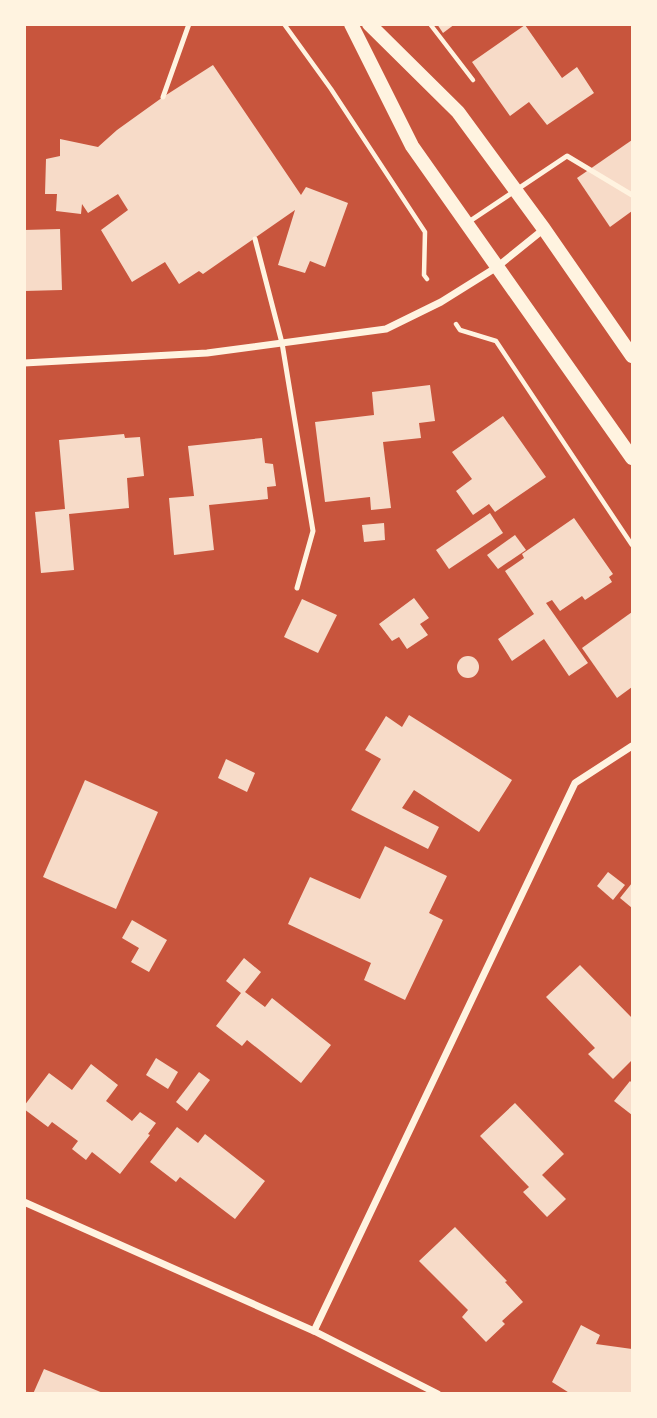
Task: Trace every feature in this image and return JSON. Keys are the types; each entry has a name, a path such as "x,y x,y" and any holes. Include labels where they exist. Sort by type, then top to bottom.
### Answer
{"main road":[{"path":"351,24 412,146 632,458"},
{"path":"369,24 458,113 544,229 632,356"}],"street":[{"path":"24,363 207,353 386,330 442,302 497,267 544,229"},
{"path":"314,1331 575,783 632,746"},
{"path":"24,1202 314,1331 438,1394"}],"lane":[{"path":"163,97 189,24"},
{"path":"466,223 567,156 632,195"},
{"path":"255,239 282,344 313,531 297,588"}],"path":[{"path":"284,24 331,89 425,232 424,275"},
{"path":"430,24 480,90"},
{"path":"460,330 496,341 632,545"}],"building":[{"path":"437,24 455,24 443,33"},
{"path":"525,25 562,78 577,67 594,93 547,125 529,102 510,116 472,62"},
{"path":"213,65 301,195 306,187 348,203 325,267 310,261 305,273 278,265 295,210 203,274 199,271 179,284 165,262 132,282 101,230 128,210 118,194 88,213 82,204 81,214 56,211 57,194 45,194 46,159 60,156 60,139 98,147 163,97"},
{"path":"632,140 632,211 610,227 577,178"},
{"path":"60,229 62,290 24,291 24,230"},
{"path":"430,385 435,421 419,423 421,438 383,442 391,508 371,510 370,497 325,502 315,422 374,415 372,392"},
{"path":"503,416 546,477 495,512 489,504 473,515 456,491 472,479 452,452"},
{"path":"124,434 125,438 140,437 144,476 127,478 129,508 69,514 74,570 41,573 35,512 65,509 59,440"},
{"path":"262,438 265,463 273,464 276,486 267,487 268,499 209,505 214,550 174,555 169,498 194,496 188,446"},
{"path":"490,513 503,533 449,569 436,550"},
{"path":"574,518 613,574 609,577 612,582 585,600 582,596 560,611 552,600 546,603 588,663 569,676 544,639 512,661 498,639 534,614 505,571 524,558 522,554"},
{"path":"384,523 385,540 364,542 362,525"},
{"path":"515,535 526,550 498,569 487,555"},
{"path":"414,598 429,618 420,624 428,635 407,649 399,637 392,641 379,624"},
{"path":"302,599 337,615 318,653 284,637"},
{"path":"632,612 632,687 617,698 582,648"},
{"path":"464,656 472,656 479,663 479,671 472,678 464,678 457,671 457,663"},
{"path":"409,715 512,780 479,832 414,790 402,808 439,827 428,849 351,810 381,759 365,750 386,716 402,727"},
{"path":"226,759 255,773 247,792 218,778"},
{"path":"85,780 158,812 116,909 43,877"},
{"path":"385,846 447,876 429,913 443,920 405,1000 364,980 371,963 288,924 310,877 360,899"},
{"path":"608,872 625,885 613,900 597,886"},
{"path":"632,883 632,908 620,898"},
{"path":"132,920 167,940 149,972 131,962 139,948 122,938"},
{"path":"244,958 261,972 245,992 265,1007 272,998 331,1045 301,1083 247,1040 242,1046 216,1026 241,993 226,981"},
{"path":"580,965 632,1018 632,1060 613,1079 588,1054 595,1048 546,997"},
{"path":"156,1058 178,1072 168,1089 146,1075"},
{"path":"91,1064 118,1085 106,1101 132,1121 140,1112 156,1123 120,1174 92,1152 86,1160 72,1149 78,1141 52,1122 48,1127 24,1109 49,1073 72,1090"},
{"path":"199,1072 210,1080 187,1111 176,1102"},
{"path":"630,1081 632,1083 632,1115 614,1101"},
{"path":"515,1103 564,1154 542,1175 566,1199 547,1217 523,1192 529,1187 480,1136"},
{"path":"177,1127 198,1143 205,1134 265,1181 235,1219 180,1177 176,1182 150,1162"},
{"path":"455,1227 507,1281 505,1282 523,1302 502,1321 505,1324 486,1342 462,1317 468,1310 419,1261"},
{"path":"581,1325 600,1335 596,1344 632,1349 632,1394 571,1394 552,1382"},
{"path":"44,1369 103,1393 103,1394 33,1394"}]}
